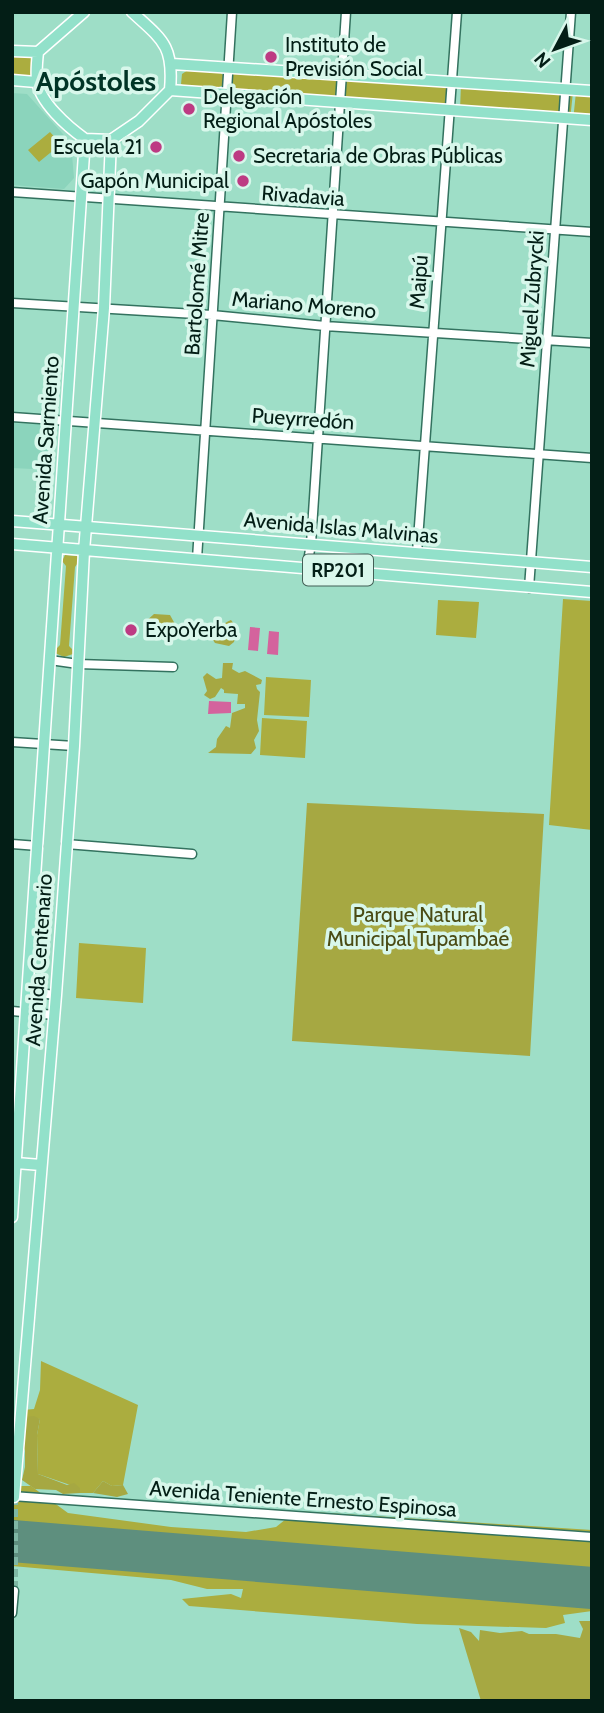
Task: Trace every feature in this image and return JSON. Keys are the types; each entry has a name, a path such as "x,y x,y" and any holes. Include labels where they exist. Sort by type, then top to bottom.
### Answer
{"main road":[{"path":"12,51 38,52 85,12"},
{"path":"38,52 36,82 57,115 85,139 111,140 139,121 170,90 172,64 168,52 156,34 132,12"},
{"path":"172,64 592,91"},
{"path":"12,80 36,82"},
{"path":"170,90 592,120"},
{"name":"Avenida Sarmiento","path":"45,744 85,139"},
{"path":"84,551 104,308 111,140"},
{"name":"RP201","path":"12,521 87,526"},
{"name":"Avenida Islas Malvinas","path":"87,526 592,567"},
{"name":"RP201","path":"12,544 84,551"},
{"name":"Avenida Islas Malvinas","path":"84,551 592,592"},
{"name":"Avenida Centenario","path":"13,1496 18,1384 56,995 74,746 84,551"},
{"name":"Avenida Centenario","path":"12,1217 45,744"},
{"path":"16,1163 41,1165"}],"street":[{"name":"Bartolomé Mitre","path":"197,559 232,12"},
{"path":"307,567 346,12"},
{"name":"Maipú","path":"417,553 457,12"},
{"name":"Miguel Zubrycki","path":"529,588 572,12"},
{"name":"Rivadavia","path":"12,192 592,232"},
{"name":"Mariano Moreno","path":"12,303 592,343"},
{"name":"Pueyrredón","path":"12,417 592,458"},
{"path":"50,660 78,664 173,667"},
{"path":"12,742 74,746"},
{"path":"12,844 38,846"},
{"path":"66,845 192,854"},
{"path":"28,992 56,995"},
{"path":"12,1011 54,1015"},
{"name":"Avenida Teniente Ernesto Espinosa","path":"13,1496 592,1537"},
{"path":"12,1613 15,1591"}],"shaded area":[{"path":"12,57 34,57 32,75 12,75"},
{"path":"188,70 220,72 225,77 223,85 208,89 185,86 181,84 182,74"},
{"path":"233,72 339,75 338,99 236,91 232,85"},
{"path":"344,76 449,82 447,108 342,98"},
{"path":"461,84 573,92 570,120 460,110"},
{"path":"576,92 592,93 592,122 573,121"},
{"path":"12,93 27,94 71,143 74,178 64,189 12,185"},
{"path":"50,132 61,144 39,162 28,150"},
{"path":"12,423 55,425 53,470 12,468"},
{"path":"65,555 77,556 80,560 75,567 69,646 73,654 64,657 55,653 55,650 60,645 66,566 62,561"},
{"path":"563,599 592,601 592,830 549,825"},
{"path":"438,600 479,602 476,638 436,635"},
{"path":"250,627 260,628 258,651 248,650"},
{"path":"269,631 279,632 278,655 267,654"},
{"path":"266,677 311,680 309,717 264,715"},
{"path":"209,701 231,702 231,713 208,714"},
{"path":"262,718 307,721 305,758 260,755"},
{"path":"79,943 146,948 143,1003 76,998"},
{"path":"41,1361 138,1405 123,1485 112,1486 103,1481 93,1493 80,1493 79,1488 38,1474 37,1435 40,1419 24,1417 23,1410 34,1409 40,1390"},
{"path":"12,1486 31,1486 68,1513 171,1527 246,1532 276,1527 296,1511 592,1530 592,1611 563,1615 565,1623 546,1628 417,1624 189,1606 182,1599 231,1594 241,1598 243,1589 207,1589 171,1580 12,1566"}],"green space":[{"path":"154,614 170,615 175,624 160,636 154,635 145,622"},
{"path":"231,620 237,628 234,642 229,646 215,643 211,637 212,632"},
{"path":"223,663 233,663 232,669 239,673 245,671 262,680 261,684 256,685 260,692 257,720 259,731 254,740 256,748 251,754 208,753 216,747 217,739 226,726 230,728 232,713 245,708 245,704 237,704 238,694 224,693 221,688 215,697 210,699 204,695 207,691 203,677 207,673 216,679 222,678"},
{"name":"Parque Natural Municipal Tupambaé","path":"307,803 544,814 530,1056 292,1041"},
{"path":"34,1416 40,1419 37,1435 38,1474 67,1485 74,1483 80,1488 80,1493 63,1494 56,1490 35,1489 22,1480 25,1451 19,1435 24,1417"},
{"path":"103,1481 112,1486 123,1485 128,1494 117,1497 93,1493"},
{"path":"579,1621 592,1621 592,1701 481,1701 459,1628 471,1632 479,1641 480,1630 500,1633 522,1631 529,1634 556,1634 580,1638 583,1629"}],"runway":[{"path":"12,1541 592,1588"}],"tunnel":[{"path":"14,1497 14,1591"}],"place":[{"name":"Instituto de Previsión Social","path":"271,57"},
{"name":"Delegación Regional Apóstoles","path":"189,109"},
{"name":"Escuela 21","path":"156,147"},
{"name":"Secretaria de Obras Públicas","path":"239,156"},
{"name":"Gapón Municipal","path":"243,181"},
{"name":"ExpoYerba","path":"131,630"}],"district":[{"name":"Apóstoles","path":"96,81"}]}
